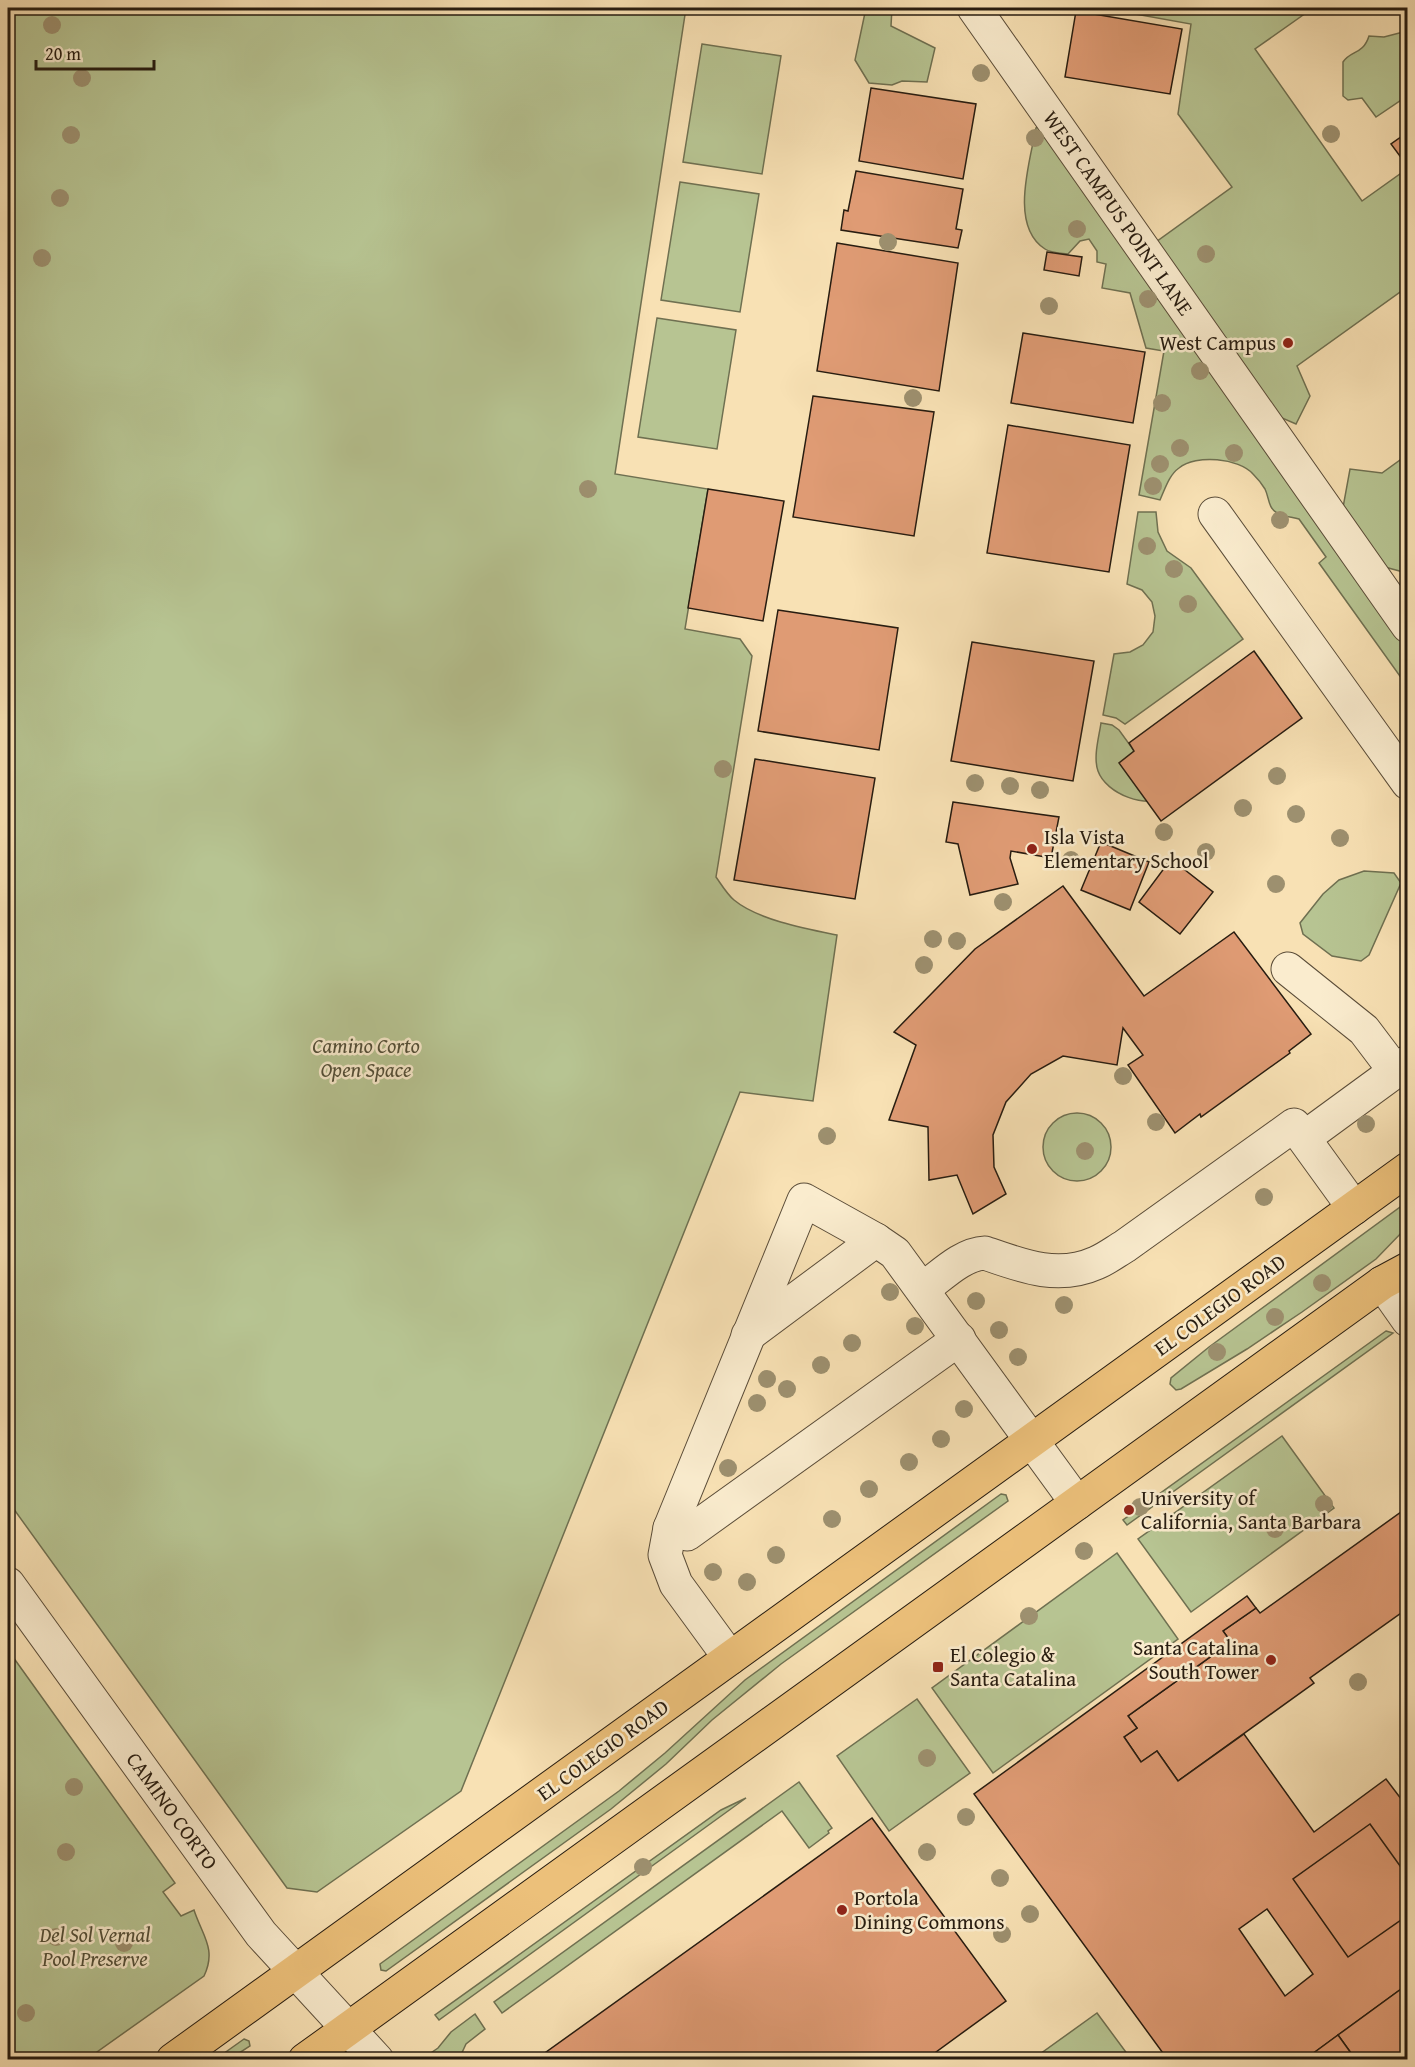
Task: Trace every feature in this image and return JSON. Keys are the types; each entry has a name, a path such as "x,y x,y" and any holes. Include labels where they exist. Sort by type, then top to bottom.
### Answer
{"main road":[{"name":"EL COLEGIO ROAD","path":"173,2060 1407,1169"},
{"path":"305,2060 1395,1276 1407,1253"}],"street":[{"name":"WEST CAMPUS POINT LANE","path":"974,8 1407,626"},
{"path":"1215,514 1407,783"},
{"path":"1288,969 1364,1030 1401,1067 1304,1137"},
{"path":"923,1289 959,1262 977,1253 985,1253 1031,1269 1054,1272 1075,1270 1097,1263 1125,1246 1294,1125 1354,1208"},
{"path":"730,1659 676,1584 665,1555 670,1528 804,1200 895,1253 1077,1503"},
{"path":"748,1335 876,1240"},
{"path":"1395,1276 1407,1320"},
{"path":"670,1528 687,1534 959,1339"},
{"name":"CAMINO CORTO","path":"8,1584 261,1934 377,2060"}],"green space":[{"name":"Camino Corto Open Space","path":"8,8 686,8 615,474 708,489 685,629 740,639 752,656 716,877 734,900 756,913 783,923 837,935 813,1101 740,1092 461,1791 317,1892 287,1888 8,1501"},
{"path":"866,8 892,8 891,26 935,48 927,82 902,81 892,85 869,83 855,60"},
{"path":"1102,8 1313,8 1255,49 1362,201 1407,169 1407,287 1297,366 1310,396 1296,424 1275,415 1156,242 1232,187 1178,114 1191,24"},
{"path":"1407,31 1407,96 1376,117 1362,98 1348,100 1343,96 1343,62 1364,46 1369,36 1384,37"},
{"path":"702,44 781,56 762,174 683,162"},
{"path":"1041,124 1407,645 1407,686 1319,563 1326,557 1299,519 1274,511 1264,487 1246,469 1228,461 1196,461 1186,464 1173,474 1160,500 1139,495 1164,351 1146,348 1130,293 1102,288 1106,264 1097,262 1097,251 1089,239 1080,241 1068,254 1047,250 1034,239 1025,210 1025,193 1036,128"},
{"path":"680,182 759,194 740,312 661,300"},
{"path":"657,318 736,330 717,449 638,437"},
{"path":"1407,455 1407,573 1381,566 1342,513 1350,469 1382,473"},
{"path":"1138,512 1156,512 1158,532 1167,551 1191,568 1243,639 1125,724 1116,718 1103,715 1114,654 1130,652 1143,645 1153,632 1155,616 1152,602 1142,590 1127,584"},
{"path":"1101,723 1112,725 1119,730 1167,796 1159,800 1139,800 1118,793 1109,787 1098,771 1096,760"},
{"path":"1364,871 1394,873 1401,883 1369,955 1361,961 1332,956 1303,934 1300,923 1323,894 1339,880"},
{"path":"1077,1113 1090,1116 1101,1123 1108,1134 1111,1147 1108,1160 1101,1171 1090,1178 1077,1181 1064,1178 1053,1171 1046,1160 1043,1147 1046,1134 1053,1123 1064,1116"},
{"path":"1407,1202 1407,1227 1376,1259 1247,1349 1181,1389 1176,1390 1170,1384 1171,1378 1209,1347"},
{"path":"1386,1331 1393,1333 1127,1525 1123,1520"},
{"path":"1282,1436 1334,1508 1191,1612 1138,1539"},
{"path":"1001,1494 1006,1495 1008,1501 781,1664 712,1720 666,1764 611,1809 386,1971 381,1970 380,1964 619,1791 665,1753 745,1680"},
{"path":"1117,1553 1178,1639 993,1773 932,1688"},
{"name":"Del Sol Vernal Pool Preserve","path":"8,1650 175,1883 163,1892 181,1916 194,1910 209,1950 208,1966 204,1976 87,2059 8,2059"},
{"path":"917,1699 970,1773 889,1831 837,1756"},
{"path":"799,1782 832,1828 828,1831 829,1833 809,1848 782,1811 502,2013 494,2002"},
{"path":"746,1798 439,2020 435,2015 721,1810"},
{"path":"1097,2013 1131,2059 1033,2059"},
{"path":"475,2014 485,2029 466,2044 459,2059 422,2059 438,2048 451,2032"},
{"path":"244,2039 249,2041 250,2046 230,2059 216,2059"}],"building":[{"path":"1076,11 1182,29 1170,94 1065,77"},
{"path":"871,88 976,104 963,179 859,161"},
{"path":"1408,132 1408,167 1391,144"},
{"path":"856,171 963,189 956,229 962,230 958,248 841,230 844,210 848,211"},
{"path":"837,243 958,263 939,391 817,371"},
{"path":"1047,252 1082,257 1079,276 1044,270"},
{"path":"1023,333 1145,352 1133,423 1011,403"},
{"path":"813,396 934,412 914,536 793,517"},
{"path":"1008,425 1130,445 1109,572 987,553"},
{"path":"708,489 784,501 763,621 688,608"},
{"path":"778,610 898,628 879,750 758,731"},
{"path":"972,642 1094,661 1073,781 951,761"},
{"path":"1254,651 1302,718 1161,821 1119,763 1134,751 1129,743"},
{"path":"755,759 875,778 855,899 734,880"},
{"path":"953,802 1059,817 1051,858 1011,851 1010,858 1018,884 970,895 958,844 946,842"},
{"path":"1101,842 1149,862 1130,910 1081,890"},
{"path":"1171,859 1213,892 1180,934 1139,902"},
{"path":"1063,886 1144,996 1234,932 1311,1034 1289,1051 1290,1053 1175,1133 1128,1065 1143,1055 1123,1028 1117,1065 1063,1056 1031,1074 1006,1102 993,1135 994,1167 1006,1194 973,1214 957,1175 929,1180 928,1127 889,1120 916,1045 894,1032 975,949"},
{"name":"Santa Catalina South Tower","path":"1408,1507 1408,1608 1310,1678 1314,1683 1178,1781 1157,1751 1141,1762 1124,1737 1137,1728 1128,1716 1231,1642 1223,1631 1256,1608 1260,1613"},
{"path":"1247,1596 1256,1608 1223,1631 1231,1642 1128,1716 1137,1728 1124,1737 1141,1762 1157,1751 1178,1781 1244,1734 1314,1832 1386,1779 1408,1808 1408,1984 1304,2060 1168,2060 974,1794","holes":["1267,1909 1313,1974 1285,1996 1239,1929"]},
{"name":"Portola Dining Commons","path":"872,1818 1006,2001 925,2060 535,2060"},
{"path":"1370,1824 1408,1877 1408,1915 1348,1957 1293,1879"},
{"path":"1408,1984 1408,2055 1402,2060 1356,2060 1338,2035"},
{"path":"1338,2035 1356,2060 1304,2060"}],"place":[{"name":"West Campus","path":"1288,343"},
{"name":"Isla Vista Elementary School","path":"1032,849"},
{"name":"University of California, Santa Barbara","path":"1129,1510"},
{"name":"Santa Catalina South Tower","path":"1271,1660"},
{"name":"El Colegio & Santa Catalina","path":"938,1667"},
{"name":"Portola Dining Commons","path":"842,1910"}]}
